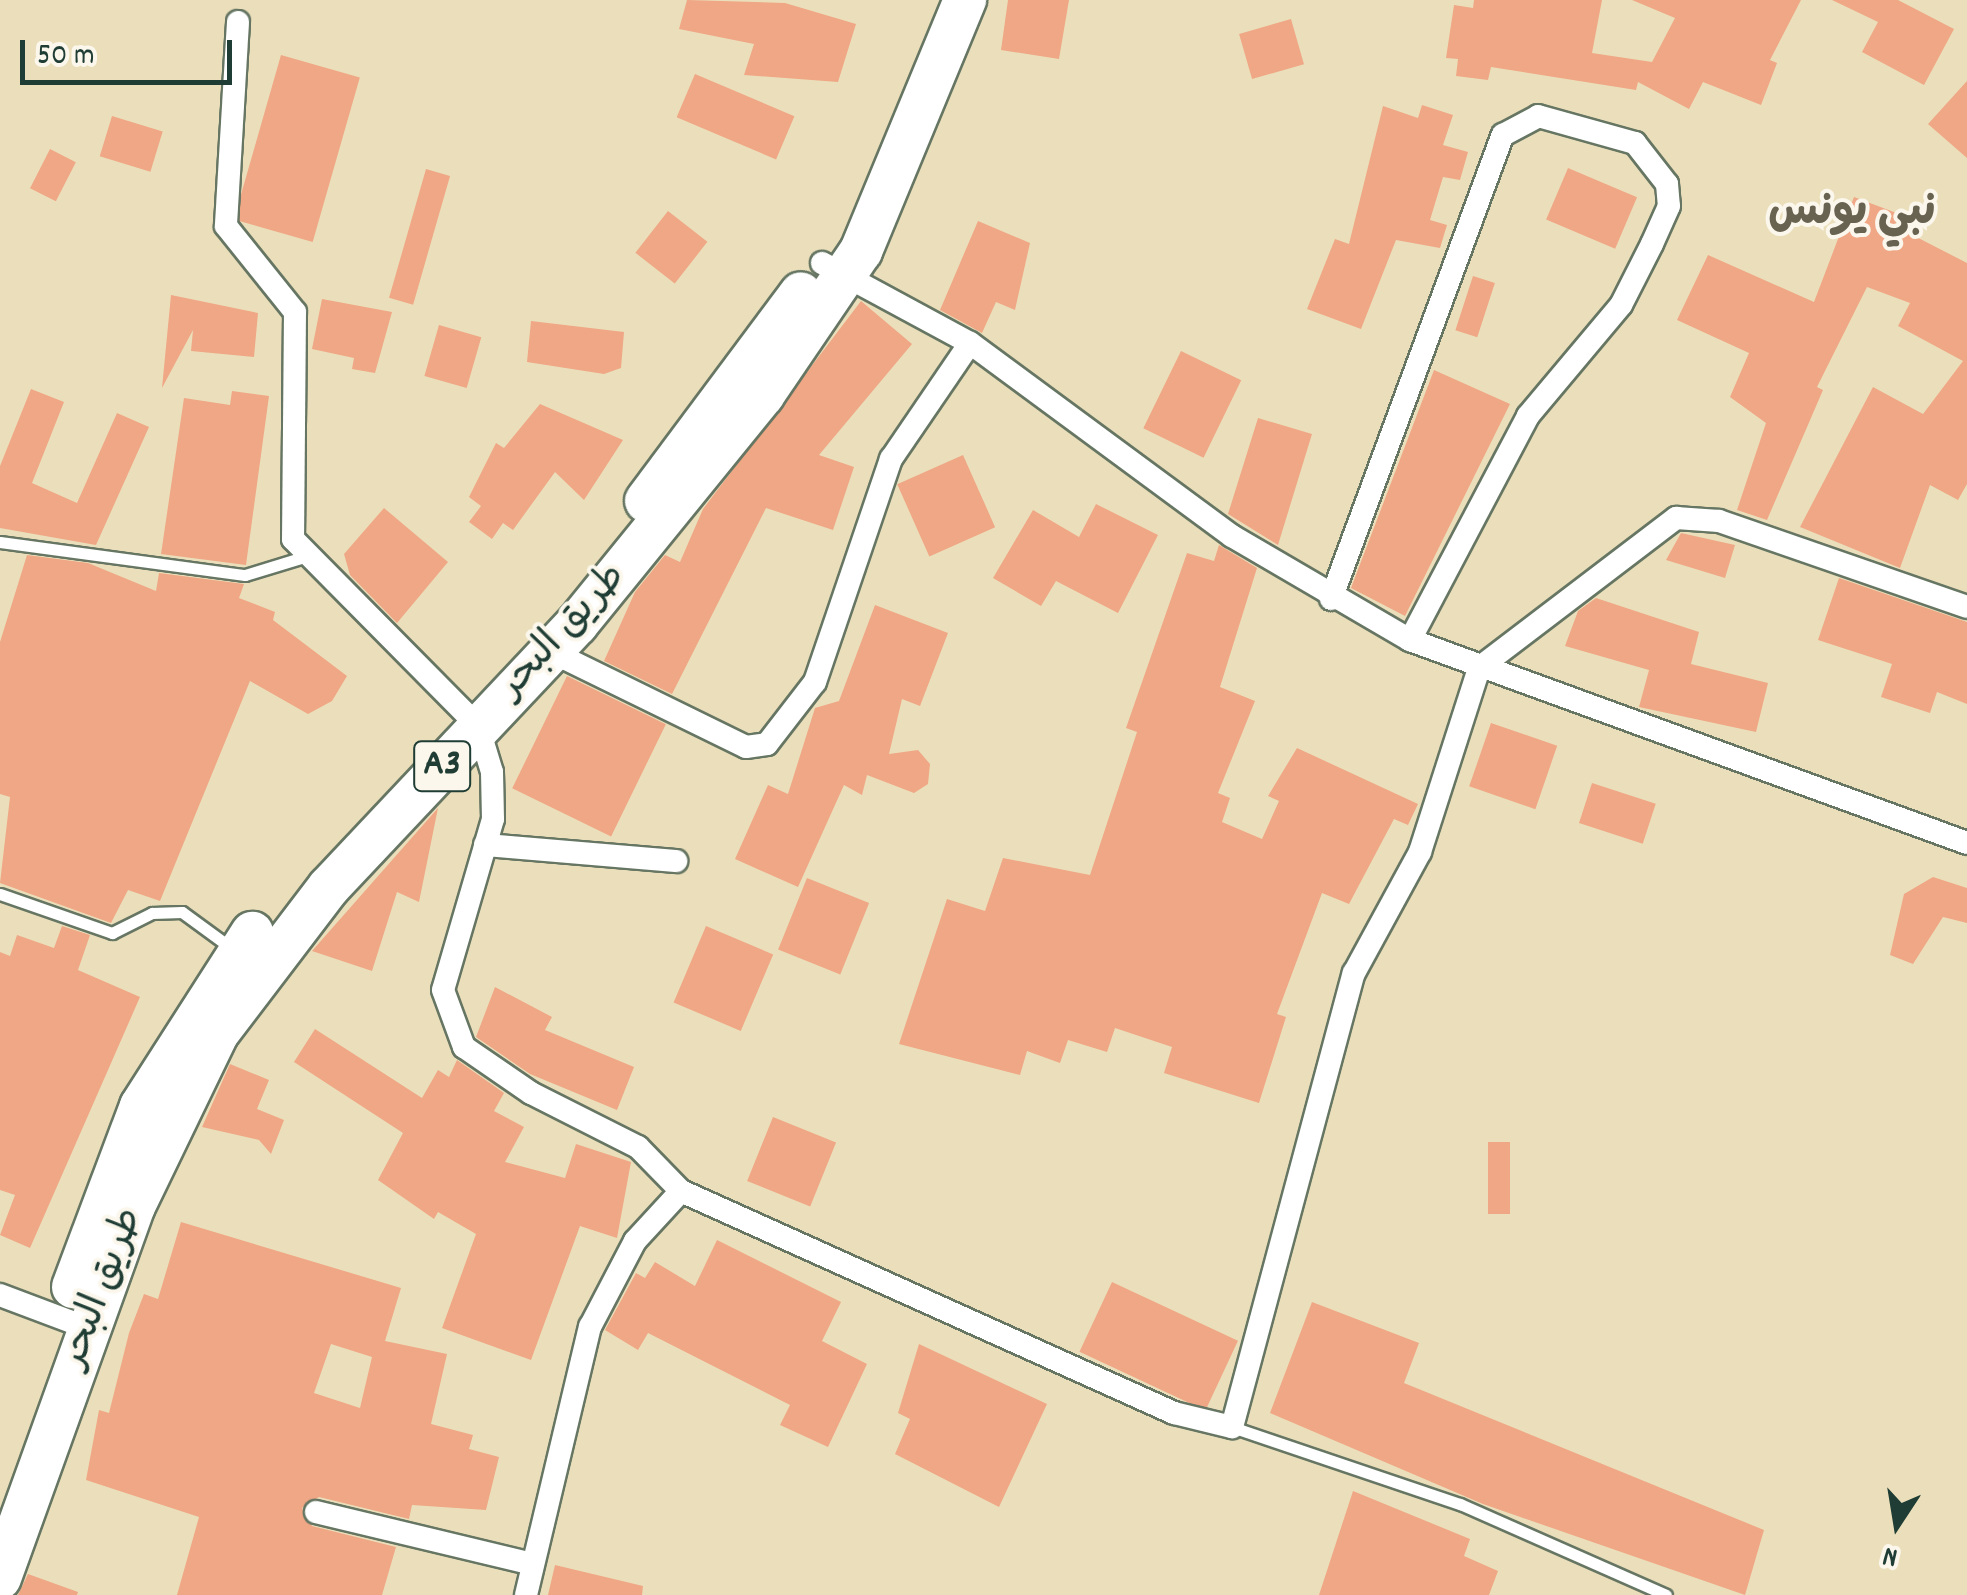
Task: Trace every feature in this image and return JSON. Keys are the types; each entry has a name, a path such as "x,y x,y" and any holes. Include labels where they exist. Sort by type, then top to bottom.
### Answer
{"highway":[{"name":"طريق البحر","path":"0,1578 140,1106 237,953 469,717 550,651 706,471 833,270 940,0"},
{"name":"طريق البحر","path":"0,1492 74,1322 217,1034 280,945 564,604 885,202 966,0"}],"street":[{"path":"238,22 226,226 295,312 288,511 304,558 469,717 495,792 485,845 445,974 453,1030 530,1093 647,1153 681,1190 1089,1379 1232,1428 1354,972 1420,852 1479,668 1676,518 1719,521 1967,608"},
{"path":"1331,599 1503,135 1538,116 1635,142 1667,184 1669,206 1652,244 1621,305 1528,416 1410,640"},
{"path":"833,270 970,344 1331,599 1410,640 1967,843"},
{"path":"550,651 746,747 767,744 815,682 901,440 970,344"},
{"path":"485,845 676,861"},
{"path":"526,1595 601,1297 681,1190"},
{"path":"0,1296 74,1322"},
{"path":"316,1512 532,1564"}],"lane":[{"path":"0,542 245,575 304,558"},
{"path":"0,894 112,933 152,914 182,912 237,953"},
{"path":"1232,1428 1460,1504 1666,1595"}],"building":[{"path":"687,0 785,3 856,24 838,82 744,75 754,44 679,29"},
{"path":"1008,0 1069,0 1059,59 1001,50"},
{"path":"1474,0 1602,0 1592,53 1652,62 1675,18 1632,0 1801,0 1770,60 1777,63 1761,105 1703,82 1689,109 1638,82 1636,90 1491,67 1488,80 1456,76 1458,59 1446,58 1454,5 1473,8"},
{"path":"1832,0 1898,0 1954,29 1924,85 1862,52 1878,22"},
{"path":"1291,19 1304,64 1252,79 1239,34"},
{"path":"281,55 360,78 313,242 234,219"},
{"path":"695,74 794,116 776,159 677,117"},
{"path":"1967,81 1967,158 1928,124"},
{"path":"1422,105 1453,115 1443,145 1468,152 1460,180 1443,177 1430,220 1447,225 1440,248 1396,240 1361,329 1307,309 1335,239 1349,244 1383,106 1418,118"},
{"path":"112,116 163,131 150,172 100,156"},
{"path":"50,149 76,162 56,201 30,188"},
{"path":"1568,168 1637,197 1615,249 1546,220"},
{"path":"426,169 450,176 413,305 389,298"},
{"path":"1854,197 1899,214 1895,226 1967,263 1967,484 1958,500 1930,485 1900,568 1800,527 1873,387 1923,414 1963,361 1898,326 1910,303 1867,287 1817,387 1823,390 1767,520 1737,510 1766,423 1730,397 1749,353 1677,320 1708,255 1814,302"},
{"path":"668,211 707,242 675,284 635,253"},
{"path":"978,221 1030,243 1015,310 996,302 982,333 940,310"},
{"path":"1473,276 1495,283 1477,337 1455,330"},
{"path":"171,295 258,313 254,357 191,351 193,330 162,388"},
{"path":"322,299 392,312 375,373 352,369 354,358 312,349"},
{"path":"861,301 912,344 819,455 854,467 833,530 766,508 672,694 604,661 635,592 665,555 680,562 703,509"},
{"path":"531,321 624,332 621,368 604,374 527,362"},
{"path":"439,325 481,337 467,388 424,376"},
{"path":"1181,351 1241,380 1204,458 1143,428"},
{"path":"1434,370 1510,404 1405,616 1351,588"},
{"path":"31,389 64,402 32,483 77,503 117,413 149,427 96,545 0,528 0,466"},
{"path":"232,391 269,396 246,565 161,554 184,398 230,405"},
{"path":"540,404 623,440 584,500 555,472 513,530 503,523 492,539 469,522 481,506 469,497 496,443 504,448"},
{"path":"1258,418 1312,434 1278,545 1228,514"},
{"path":"963,455 995,527 929,556 897,484"},
{"path":"1096,504 1158,535 1118,613 1056,581 1041,606 993,578 1033,510 1079,537"},
{"path":"384,508 448,562 397,623 350,575 344,554"},
{"path":"1681,533 1735,545 1725,578 1666,560"},
{"path":"1219,545 1257,568 1220,687 1255,701 1218,793 1230,798 1222,822 1262,839 1279,801 1268,796 1297,748 1418,804 1408,825 1394,819 1349,904 1322,893 1277,1014 1286,1017 1259,1103 1164,1073 1172,1047 1115,1028 1107,1052 1068,1040 1060,1063 1027,1051 1020,1075 899,1044 947,899 985,911 1003,858 1090,875 1137,732 1126,728 1187,553 1214,561"},
{"path":"27,555 88,563 156,591 159,573 244,584 239,598 275,612 273,620 347,676 332,701 308,714 250,681 160,901 128,890 111,923 0,883 10,797 0,794 0,642"},
{"path":"1839,578 1967,622 1967,704 1937,692 1930,713 1881,697 1892,664 1818,640"},
{"path":"1596,598 1699,632 1691,664 1768,683 1756,732 1639,707 1649,670 1565,646 1578,611"},
{"path":"875,605 948,633 920,706 902,699 889,754 918,750 930,764 928,784 914,793 867,775 862,795 844,785 798,887 735,859 768,785 788,794 815,708 839,701"},
{"path":"567,676 666,724 611,837 512,788"},
{"path":"1491,723 1557,746 1535,809 1469,786"},
{"path":"1592,783 1656,804 1643,844 1579,823"},
{"path":"438,808 419,902 397,892 372,971 312,951"},
{"path":"1933,877 1967,888 1967,923 1943,917 1913,964 1890,955 1904,894"},
{"path":"807,878 869,903 840,974 778,949"},
{"path":"62,926 90,935 78,970 140,997 30,1248 0,1235 15,1195 0,1190 0,952 10,956 17,935 54,948"},
{"path":"706,926 773,955 741,1031 674,1002"},
{"path":"495,987 552,1017 545,1030 634,1067 617,1110 530,1074 476,1037"},
{"path":"315,1029 422,1098 438,1070 449,1077 457,1060 504,1093 494,1111 524,1127 505,1162 565,1178 576,1144 631,1162 617,1238 580,1226 531,1360 442,1328 476,1234 438,1212 434,1219 378,1180 403,1133 294,1062"},
{"path":"230,1064 269,1080 257,1109 284,1120 271,1154 259,1140 202,1127"},
{"path":"773,1117 836,1142 810,1206 747,1181"},
{"path":"1488,1142 1510,1142 1510,1214 1488,1214"},
{"path":"181,1222 401,1288 385,1341 447,1354 431,1424 473,1435 469,1449 499,1457 486,1510 412,1505 409,1519 319,1497 302,1508 312,1526 396,1547 382,1595 177,1595 199,1517 86,1480 99,1410 109,1413 129,1333 144,1294 158,1299","holes":["331,1344 372,1357 360,1408 314,1393"]},
{"path":"717,1240 841,1302 822,1341 867,1364 828,1447 780,1425 790,1405 648,1333 638,1350 605,1330 636,1273 645,1278 655,1262 695,1286"},
{"path":"1112,1282 1238,1341 1205,1411 1079,1352"},
{"path":"1312,1302 1419,1343 1404,1383 1764,1530 1745,1595 1483,1504 1270,1413"},
{"path":"919,1344 1047,1404 999,1507 895,1454 910,1419 898,1413"},
{"path":"1353,1491 1470,1539 1464,1556 1498,1571 1489,1595 1319,1595"},
{"path":"555,1565 643,1586 642,1595 548,1595"},
{"path":"28,1574 78,1592 77,1595 18,1595"}],"district":[{"name":"نبي يونس","path":"1852,215"}]}
